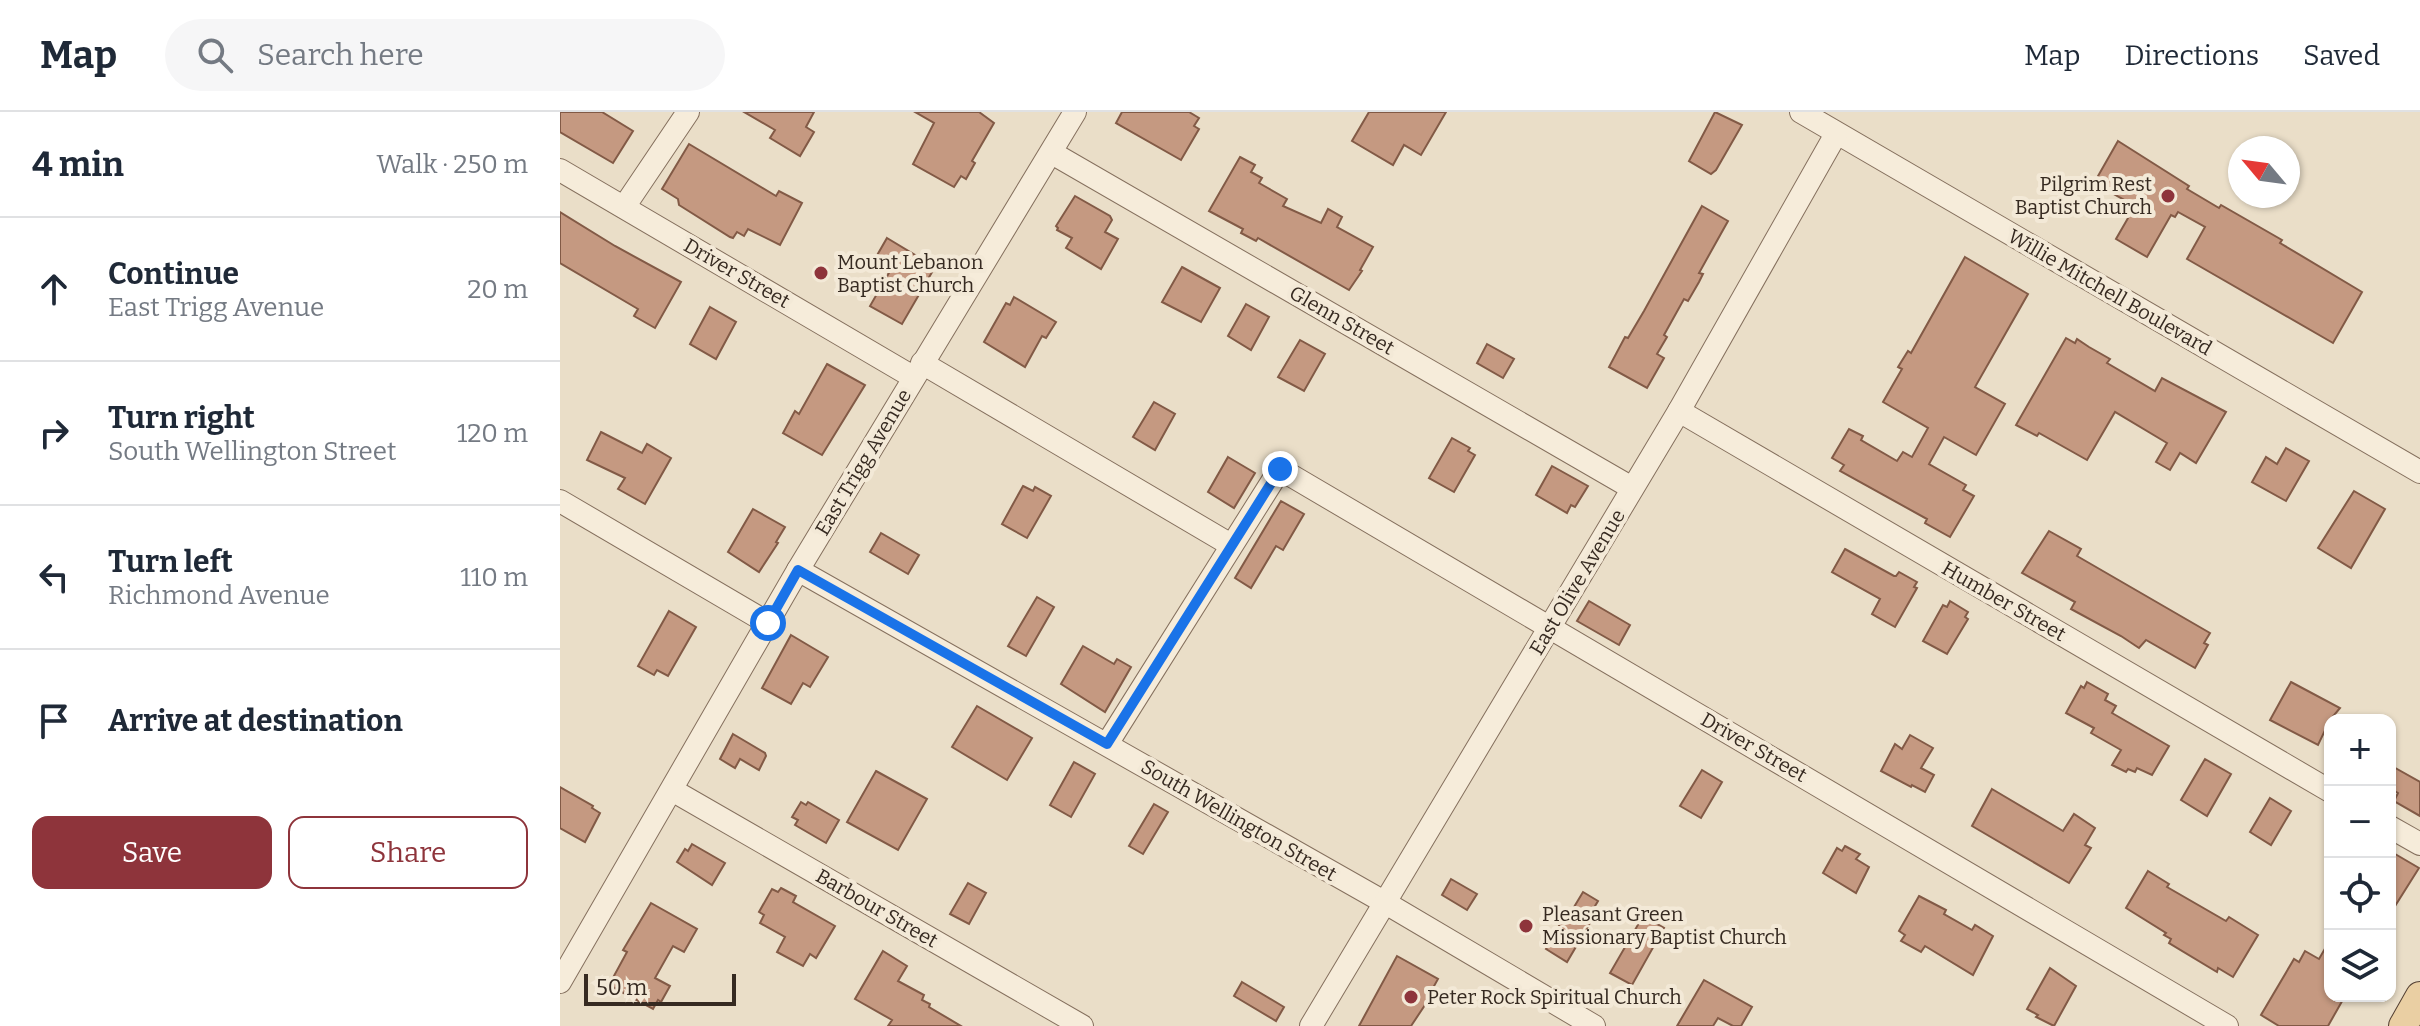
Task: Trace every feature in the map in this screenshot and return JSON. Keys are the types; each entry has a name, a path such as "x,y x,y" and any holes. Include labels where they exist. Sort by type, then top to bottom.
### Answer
{"main road":[{"path":"2403,1026 2420,996"}],"street":[{"path":"624,207 688,112"},
{"name":"East Trigg Avenue","path":"560,982 798,570 1075,112"},
{"name":"Willie Mitchell Boulevard","path":"1801,112 2420,472"},
{"name":"East Olive Avenue","path":"1311,1026 1679,411 1836,134"},
{"name":"Glenn Street","path":"1052,153 1632,488"},
{"name":"Driver Street","path":"560,170 1231,545 1280,469 2227,1026"},
{"name":"Humber Street","path":"1679,411 2324,787"},
{"path":"560,501 768,623"},
{"path":"1107,744 1231,545"},
{"name":"South Wellington Street","path":"798,570 1384,902 1594,1026"},
{"name":"Barbour Street","path":"672,790 1082,1026"},
{"path":"2396,830 2420,844"}],"building":[{"path":"560,112 602,112 633,131 613,163 560,132"},
{"path":"744,112 814,112 806,127 814,132 800,156 770,138 775,130"},
{"path":"915,112 979,112 994,123 972,161 975,163 966,179 961,176 954,187 913,164 934,123"},
{"path":"1122,112 1189,112 1199,118 1194,126 1199,129 1181,160 1116,123"},
{"path":"1369,112 1446,112 1421,155 1404,145 1393,165 1352,141"},
{"path":"1715,112 1742,125 1711,174 1689,161"},
{"path":"2118,141 2189,186 2187,189 2282,240 2280,243 2362,292 2333,343 2187,259 2205,227 2178,212 2175,217 2171,215 2147,257 2116,239 2135,206 2094,183"},
{"path":"689,144 776,196 779,191 802,203 780,245 748,229 744,236 737,232 733,238 730,237 679,205 678,199 662,189"},
{"path":"1240,157 1255,165 1251,172 1262,178 1259,183 1287,199 1283,206 1321,223 1328,209 1342,217 1337,227 1373,247 1349,290 1258,238 1256,241 1241,233 1243,229 1209,211"},
{"path":"1075,196 1112,220 1105,232 1118,239 1101,269 1066,248 1072,238 1057,230 1056,226"},
{"path":"1702,206 1728,221 1699,273 1703,274 1699,282 1688,301 1684,299 1664,335 1667,337 1657,354 1664,358 1647,388 1609,367"},
{"path":"560,212 681,282 655,328 634,316 638,309 560,263"},
{"path":"887,238 935,267 902,324 870,306 889,273 872,264"},
{"path":"1965,257 2028,294 1975,387 2005,404 1976,455 1944,437 1929,464 1966,485 1963,490 1974,496 1950,537 1925,523 1927,519 1840,471 1844,465 1832,458 1849,429 1863,436 1861,440 1897,461 1903,452 1912,457 1928,428 1883,402 1902,369 1898,367 1908,351 1911,353"},
{"path":"1182,267 1220,288 1201,322 1162,302"},
{"path":"1014,297 1056,322 1046,338 1042,336 1025,367 984,342 1006,303 1010,305"},
{"path":"1246,304 1269,317 1251,350 1228,336"},
{"path":"710,307 736,322 716,359 690,344"},
{"path":"2066,338 2075,343 2077,339 2110,359 2107,363 2155,391 2162,378 2226,412 2196,463 2180,453 2170,470 2156,462 2167,443 2115,412 2087,460 2039,433 2037,436 2016,425"},
{"path":"1300,340 1325,354 1304,391 1278,377"},
{"path":"1487,344 1514,359 1503,378 1477,363"},
{"path":"827,364 865,385 822,455 783,433 795,411 799,414"},
{"path":"1154,402 1175,414 1155,450 1133,437"},
{"path":"601,432 642,453 647,444 671,458 645,504 618,489 625,478 587,460"},
{"path":"1452,438 1470,448 1468,451 1475,455 1454,492 1429,478"},
{"path":"2286,448 2309,461 2286,501 2252,482 2266,457 2277,464"},
{"path":"1228,457 1255,473 1234,508 1208,492"},
{"path":"1552,466 1588,486 1575,507 1571,505 1567,513 1536,495"},
{"path":"1023,486 1033,491 1035,487 1051,496 1027,538 1002,524"},
{"path":"2354,491 2385,509 2351,568 2318,548"},
{"path":"1281,501 1304,514 1283,550 1276,546 1251,588 1235,578"},
{"path":"753,509 785,527 759,572 728,552"},
{"path":"2049,531 2081,549 2077,556 2210,633 2204,643 2208,645 2195,668 2146,640 2139,648 2071,609 2075,602 2022,573"},
{"path":"881,533 919,555 908,574 870,552"},
{"path":"1845,549 1894,576 1899,572 1917,582 1914,587 1917,588 1895,627 1872,614 1880,599 1832,572"},
{"path":"1037,597 1054,607 1026,656 1008,646"},
{"path":"1589,601 1630,625 1619,645 1577,621"},
{"path":"1950,601 1968,612 1965,617 1968,619 1947,654 1923,641 1943,605 1947,607"},
{"path":"669,611 696,627 668,676 657,670 654,675 638,666"},
{"path":"791,635 828,657 810,687 803,683 791,704 762,688"},
{"path":"1083,646 1114,664 1117,659 1131,667 1105,712 1061,684"},
{"path":"2087,682 2108,694 2105,700 2116,706 2112,713 2169,746 2152,775 2137,768 2135,772 2128,769 2126,772 2112,765 2121,750 2091,733 2094,728 2066,713 2081,686 2084,688"},
{"path":"2291,682 2340,708 2335,714 2324,714 2324,732 2318,745 2270,720"},
{"path":"977,706 1032,738 1007,780 952,747"},
{"path":"733,734 765,753 759,770 740,759 735,768 720,759"},
{"path":"1910,735 1933,748 1921,768 1934,775 1925,792 1881,771 1895,744 1902,749"},
{"path":"2205,759 2231,774 2207,816 2181,800"},
{"path":"1074,762 1095,774 1071,817 1050,805"},
{"path":"2396,768 2420,782 2420,816 2396,802"},
{"path":"1702,770 1722,782 1701,818 1680,806"},
{"path":"876,771 927,799 898,850 847,822"},
{"path":"560,787 600,813 585,842 560,828"},
{"path":"1992,789 2063,831 2074,814 2095,828 2085,845 2091,848 2069,883 1972,826"},
{"path":"2270,798 2291,811 2271,845 2250,832"},
{"path":"801,802 806,805 808,802 839,820 826,843 795,825 798,820 792,817"},
{"path":"1154,804 1168,812 1143,854 1129,846"},
{"path":"692,844 725,863 712,885 677,862"},
{"path":"1845,846 1860,854 1856,859 1869,867 1856,893 1823,873 1837,848 1842,851"},
{"path":"2396,855 2419,868 2396,904"},
{"path":"2148,871 2169,884 2167,887 2226,921 2229,917 2258,935 2233,977 2218,968 2217,972 2169,943 2171,939 2164,935 2166,933 2126,908"},
{"path":"1451,879 1477,894 1467,910 1442,895"},
{"path":"968,883 986,893 969,924 950,914"},
{"path":"781,888 796,896 793,902 835,926 816,958 810,954 803,966 777,952 785,937 760,923 764,915 759,912 772,889 778,892"},
{"path":"1583,892 1598,901 1586,921 1590,923 1567,962 1546,949 1568,910 1571,912"},
{"path":"1919,896 1946,910 1944,914 1972,930 1975,925 1993,936 1973,975 1925,946 1921,952 1901,941 1905,935 1899,931"},
{"path":"651,903 697,929 684,952 673,946 655,978 670,986 653,1009 609,985 627,952 623,950"},
{"path":"1643,916 1664,928 1632,985 1610,973"},
{"path":"2324,950 2324,1002 2342,1002 2328,1026 2279,1026 2261,1015 2294,959 2299,962 2305,951 2319,959"},
{"path":"883,951 907,966 898,981 924,995 922,1000 930,1004 929,1007 961,1026 888,1026 892,1020 855,999"},
{"path":"1397,956 1438,979 1431,996 1411,1026 1359,1026"},
{"path":"2050,968 2076,986 2054,1026 2027,1009"},
{"path":"1704,980 1752,1007 1741,1026 1733,1026 1718,1018 1713,1026 1677,1026"},
{"path":"1242,982 1284,1007 1276,1021 1234,996"}],"place":[{"name":"Pilgrim Rest Baptist Church","path":"2168,196"},
{"name":"Mount Lebanon Baptist Church","path":"821,273"},
{"name":"Pleasant Green Missionary Baptist Church","path":"1526,926"},
{"name":"Peter Rock Spiritual Church","path":"1411,997"}],"route":[{"path":"768,623 798,570 1107,744 1280,469"}]}
